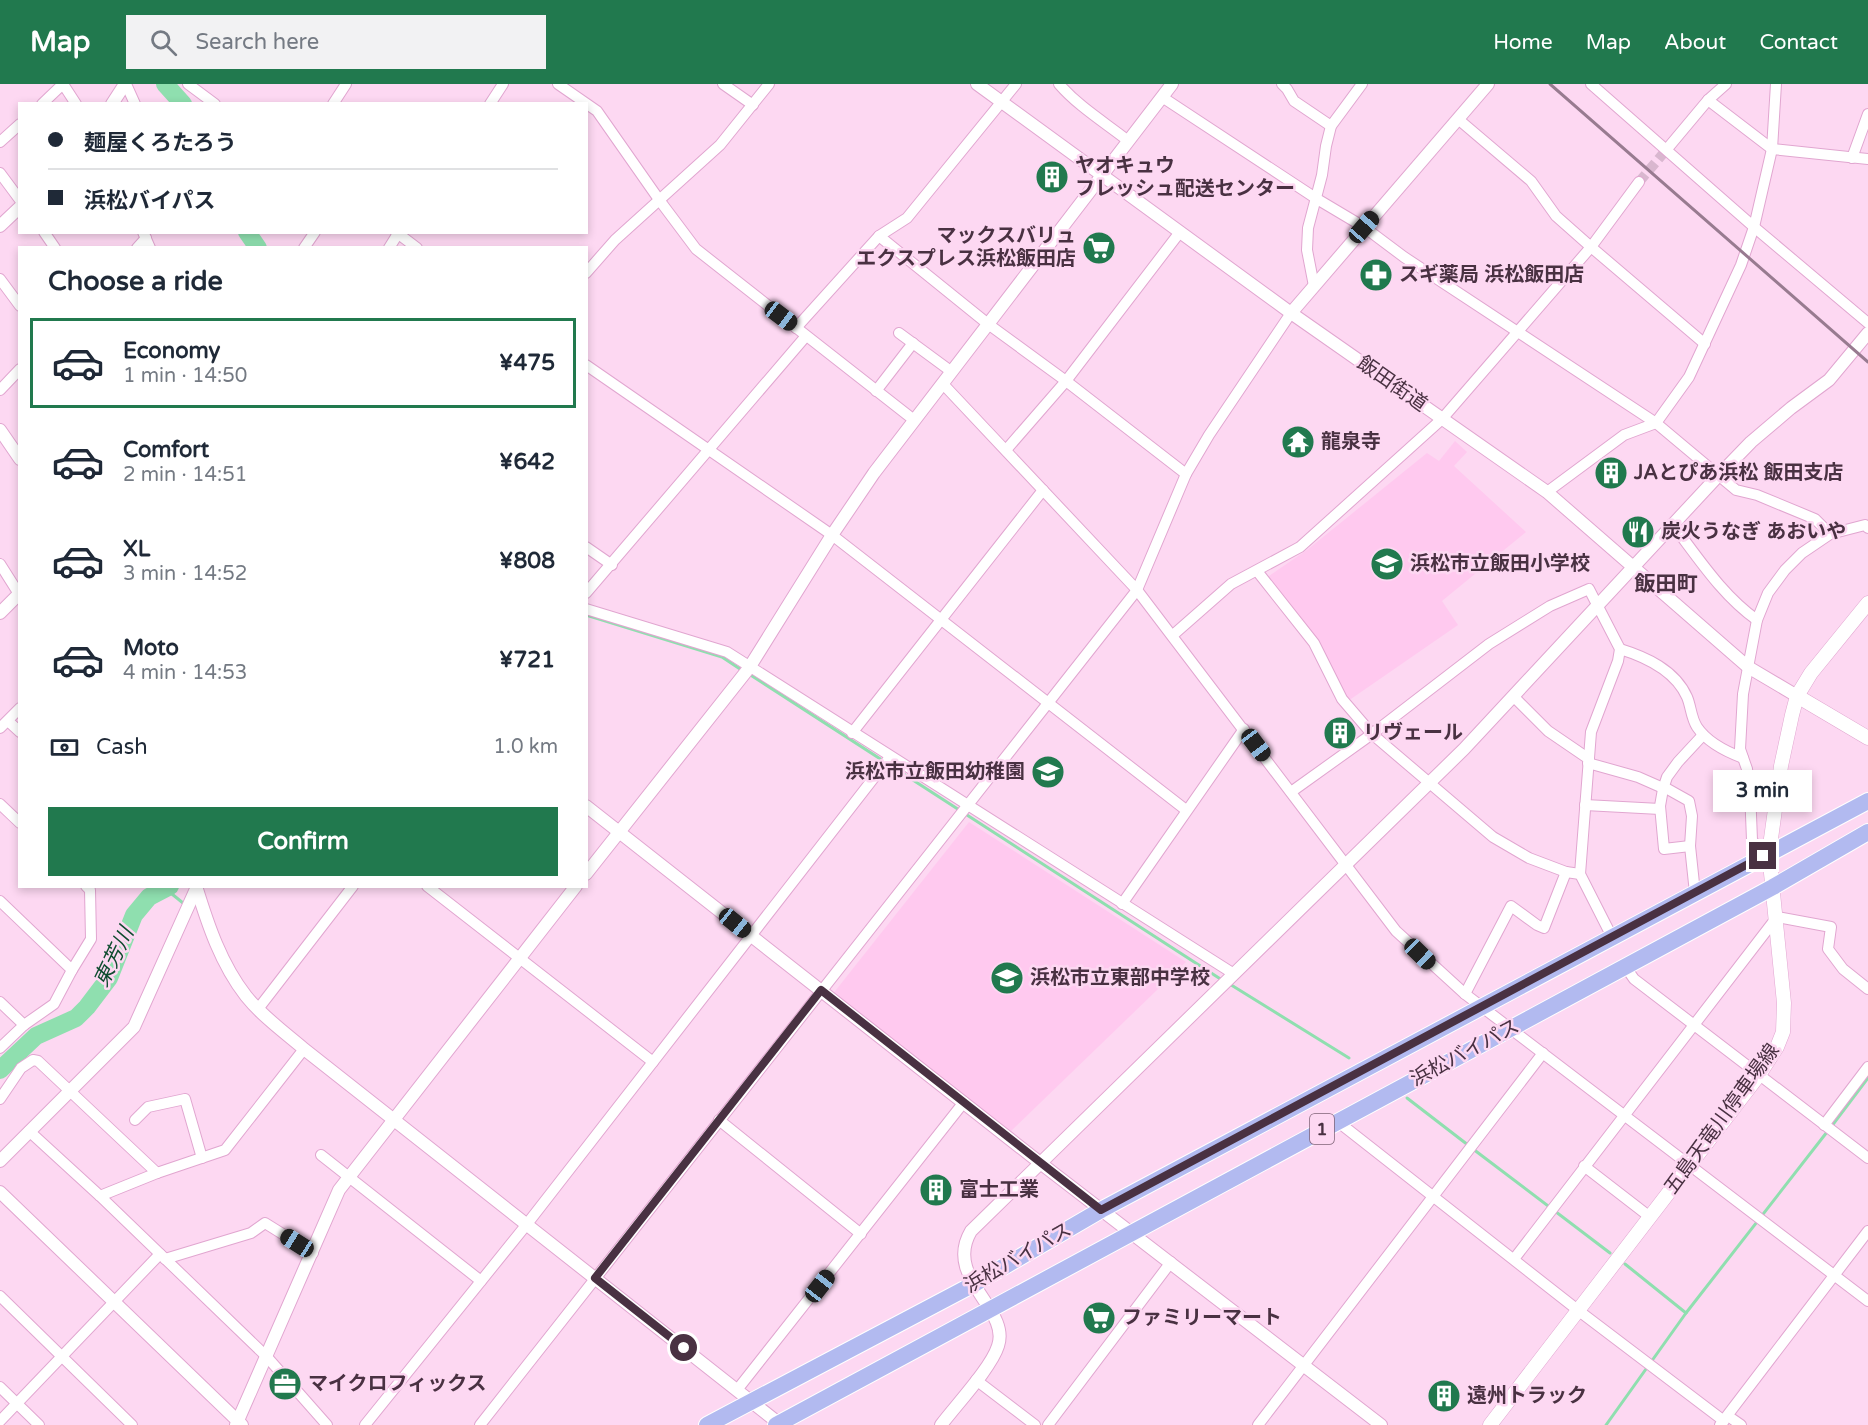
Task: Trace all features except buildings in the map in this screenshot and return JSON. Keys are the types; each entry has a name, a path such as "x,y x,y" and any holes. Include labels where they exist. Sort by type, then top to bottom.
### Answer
{"highway":[{"name":"浜松バイパス","path":"707,1425 974,1284 1101,1210 1868,801"},
{"name":"浜松バイパス","path":"779,1424 1773,887 1868,832"}],"main road":[{"name":"五島天竜川停車場線","path":"1490,1425 1759,1075 1777,1047 1783,1032 1784,1003 1777,917 1766,855 1781,766 1797,696 1811,673 1868,603"},
{"path":"1797,696 1868,738"}],"street":[{"path":"44,102 63,84 75,102"},
{"path":"113,102 125,84"},
{"path":"125,84 134,102"},
{"path":"188,84 212,102"},
{"path":"334,102 346,84"},
{"path":"491,102 503,84"},
{"path":"558,84 584,102"},
{"path":"723,84 753,105"},
{"path":"588,271 615,240 720,145 769,84"},
{"name":"飯田街道","path":"977,84 1291,313 1547,492 1748,667 1797,696"},
{"path":"796,328 879,236 907,218 1016,84"},
{"path":"1059,84 1074,101 1088,109 1127,140"},
{"path":"588,872 749,668 873,473 1172,84"},
{"path":"1282,84 1294,101 1330,126"},
{"path":"1314,286 1307,250 1308,228 1317,199 1330,126 1362,84"},
{"path":"480,1425 1137,590 1186,474 1209,435 1291,313 1488,84"},
{"path":"1591,84 1868,323"},
{"path":"1667,149 1708,100 1725,84"},
{"path":"1547,492 1624,435 1656,423 1689,377 1741,265 1754,227 1772,149 1776,84"},
{"path":"1162,97 1317,199 1364,227 1656,423 1736,490 1757,495 1815,519 1830,534"},
{"path":"1708,100 1772,149 1868,159"},
{"path":"588,105 597,111 696,249 914,420"},
{"path":"1852,158 1868,114"},
{"path":"1458,119 1531,181 1556,216 1705,344"},
{"path":"0,142 18,126"},
{"path":"0,173 18,197"},
{"path":"1173,635 1231,584 1299,547 1442,419 1591,247 1639,182"},
{"path":"0,226 18,209"},
{"path":"1006,450 1066,381 1180,232"},
{"path":"399,234 414,246"},
{"path":"879,236 988,324 1186,474"},
{"path":"0,279 18,303"},
{"path":"899,333 952,372"},
{"path":"941,1425 976,1380 999,1345 1000,1333 990,1309 974,1284 964,1262 965,1242 980,1221 1429,783 1751,442 1829,380 1868,333"},
{"path":"588,591 806,336"},
{"path":"876,391 913,343"},
{"path":"588,366 832,535 1186,810"},
{"path":"0,390 18,371"},
{"path":"943,384 1137,590 1396,931 1465,994 1868,1301"},
{"path":"0,430 18,454"},
{"path":"852,733 1043,490"},
{"path":"1673,525 1722,590 1757,620"},
{"path":"1766,855 1752,840 1750,790 1747,769 1740,749 1743,694 1757,620 1768,593 1785,570 1802,553 1830,534 1864,525 1868,528"},
{"path":"588,548 612,565"},
{"path":"0,564 18,592"},
{"path":"1257,571 1314,643 1342,699 1372,734 1492,837 1529,858 1566,872 1580,874"},
{"path":"1291,792 1372,734 1489,644 1550,606 1589,589 1620,649 1618,661 1590,732 1580,874 1612,938"},
{"path":"0,613 18,595"},
{"path":"588,610 726,652 1234,974"},
{"path":"1620,649 1644,656 1675,680 1686,695 1696,727 1703,735 1743,759"},
{"path":"1513,696 1548,731 1588,761 1664,787 1689,801 1692,816 1690,846 1695,893"},
{"path":"18,710 4,725 18,731"},
{"path":"1122,904 1244,729"},
{"path":"1690,846 1664,849 1660,809 1667,777 1703,735"},
{"path":"365,1425 527,1224 890,757"},
{"path":"0,804 18,821"},
{"path":"1585,805 1660,809"},
{"path":"588,808 1039,1162 1381,1425"},
{"path":"1465,994 1511,906 1544,928 1566,872"},
{"path":"0,1048 24,1025 54,1004 91,939 90,888"},
{"path":"197,888 207,923 220,953 245,994 258,1009 393,1120 779,1424"},
{"path":"0,1161 68,1090 134,1027 197,888"},
{"path":"258,1009 351,888"},
{"path":"430,888 652,1062"},
{"path":"0,1192 239,1424 333,1203 348,1177 574,888"},
{"path":"0,901 72,970"},
{"path":"1514,1259 1777,917 1831,927 1828,949 1843,969 1868,989"},
{"path":"1625,966 1634,979 1868,1158"},
{"path":"0,1002 24,1025"},
{"path":"100,1196 156,1173 225,1150 304,1049"},
{"path":"1258,1425 1543,1053"},
{"path":"0,1099 21,1068 33,1060 38,1061 156,1173"},
{"path":"1824,1125 1868,1067"},
{"path":"135,1120 148,1107 185,1099 202,1158"},
{"path":"737,1390 964,1102"},
{"path":"718,1120 861,1234"},
{"path":"1337,1121 1579,1311 1724,1421 1741,1425"},
{"path":"29,1131 267,1357 327,1425"},
{"path":"321,1155 481,1281"},
{"path":"1584,1166 1650,1217"},
{"path":"0,1421 62,1355 163,1257 251,1233 265,1223 312,1252"},
{"path":"1724,1421 1868,1231"},
{"path":"1048,1425 1171,1262"},
{"path":"0,1296 132,1425"},
{"path":"976,1380 1035,1425"},
{"path":"0,1387 39,1425"}],"shaded area":[{"name":"浜松市立飯田小学校","path":"1455,441 1467,452 1454,466 1526,532 1442,601 1458,625 1348,701 1266,578 1307,550 1427,453 1439,461"},
{"name":"浜松市立東部中学校","path":"969,822 1186,962 1011,1131 832,995"}],"waterway":[{"name":"東芳川","path":"165,84 181,102"},
{"name":"東芳川","path":"248,234 257,246"},
{"path":"588,616 722,657 743,671"},
{"path":"749,674 1222,980"},
{"name":"東芳川","path":"0,1070 36,1036 76,1018 87,1007 109,978 134,915 149,897 166,888"},
{"path":"167,890 183,903"},
{"path":"1228,983 1349,1058"},
{"path":"1831,1127 1868,1078"},
{"path":"1407,1098 1468,1145"},
{"path":"1606,1425 1686,1313 1827,1132"},
{"path":"1473,1149 1610,1253"},
{"path":"1625,1264 1686,1313"}],"tunnel":[{"path":"1639,182 1667,149"}],"railway":[{"path":"1550,84 1868,362"}],"place":[{"name":"ヤオキュウ フレッシュ配送センター","path":"1052,177"},
{"name":"マックスバリュ エクスプレス浜松飯田店","path":"1099,248"},
{"name":"スギ薬局 浜松飯田店","path":"1376,275"},
{"name":"龍泉寺","path":"1298,442"},
{"name":"JAとぴあ浜松 飯田支店","path":"1611,473"},
{"name":"炭火うなぎ あおいや","path":"1638,532"},
{"name":"浜松市立飯田小学校","path":"1387,564"},
{"name":"リヴェール","path":"1340,733"},
{"name":"浜松市立飯田幼稚園","path":"1048,772"},
{"name":"浜松市立東部中学校","path":"1007,978"},
{"name":"富士工業","path":"936,1190"},
{"name":"ファミリーマート","path":"1099,1318"},
{"name":"マイクロフィックス","path":"285,1384"},
{"name":"遠州トラック","path":"1444,1396"}],"district":[{"name":"飯田町","path":"1666,584"}],"route":[{"path":"684,1348 595,1278 821,990 1101,1210 1763,856"}]}
